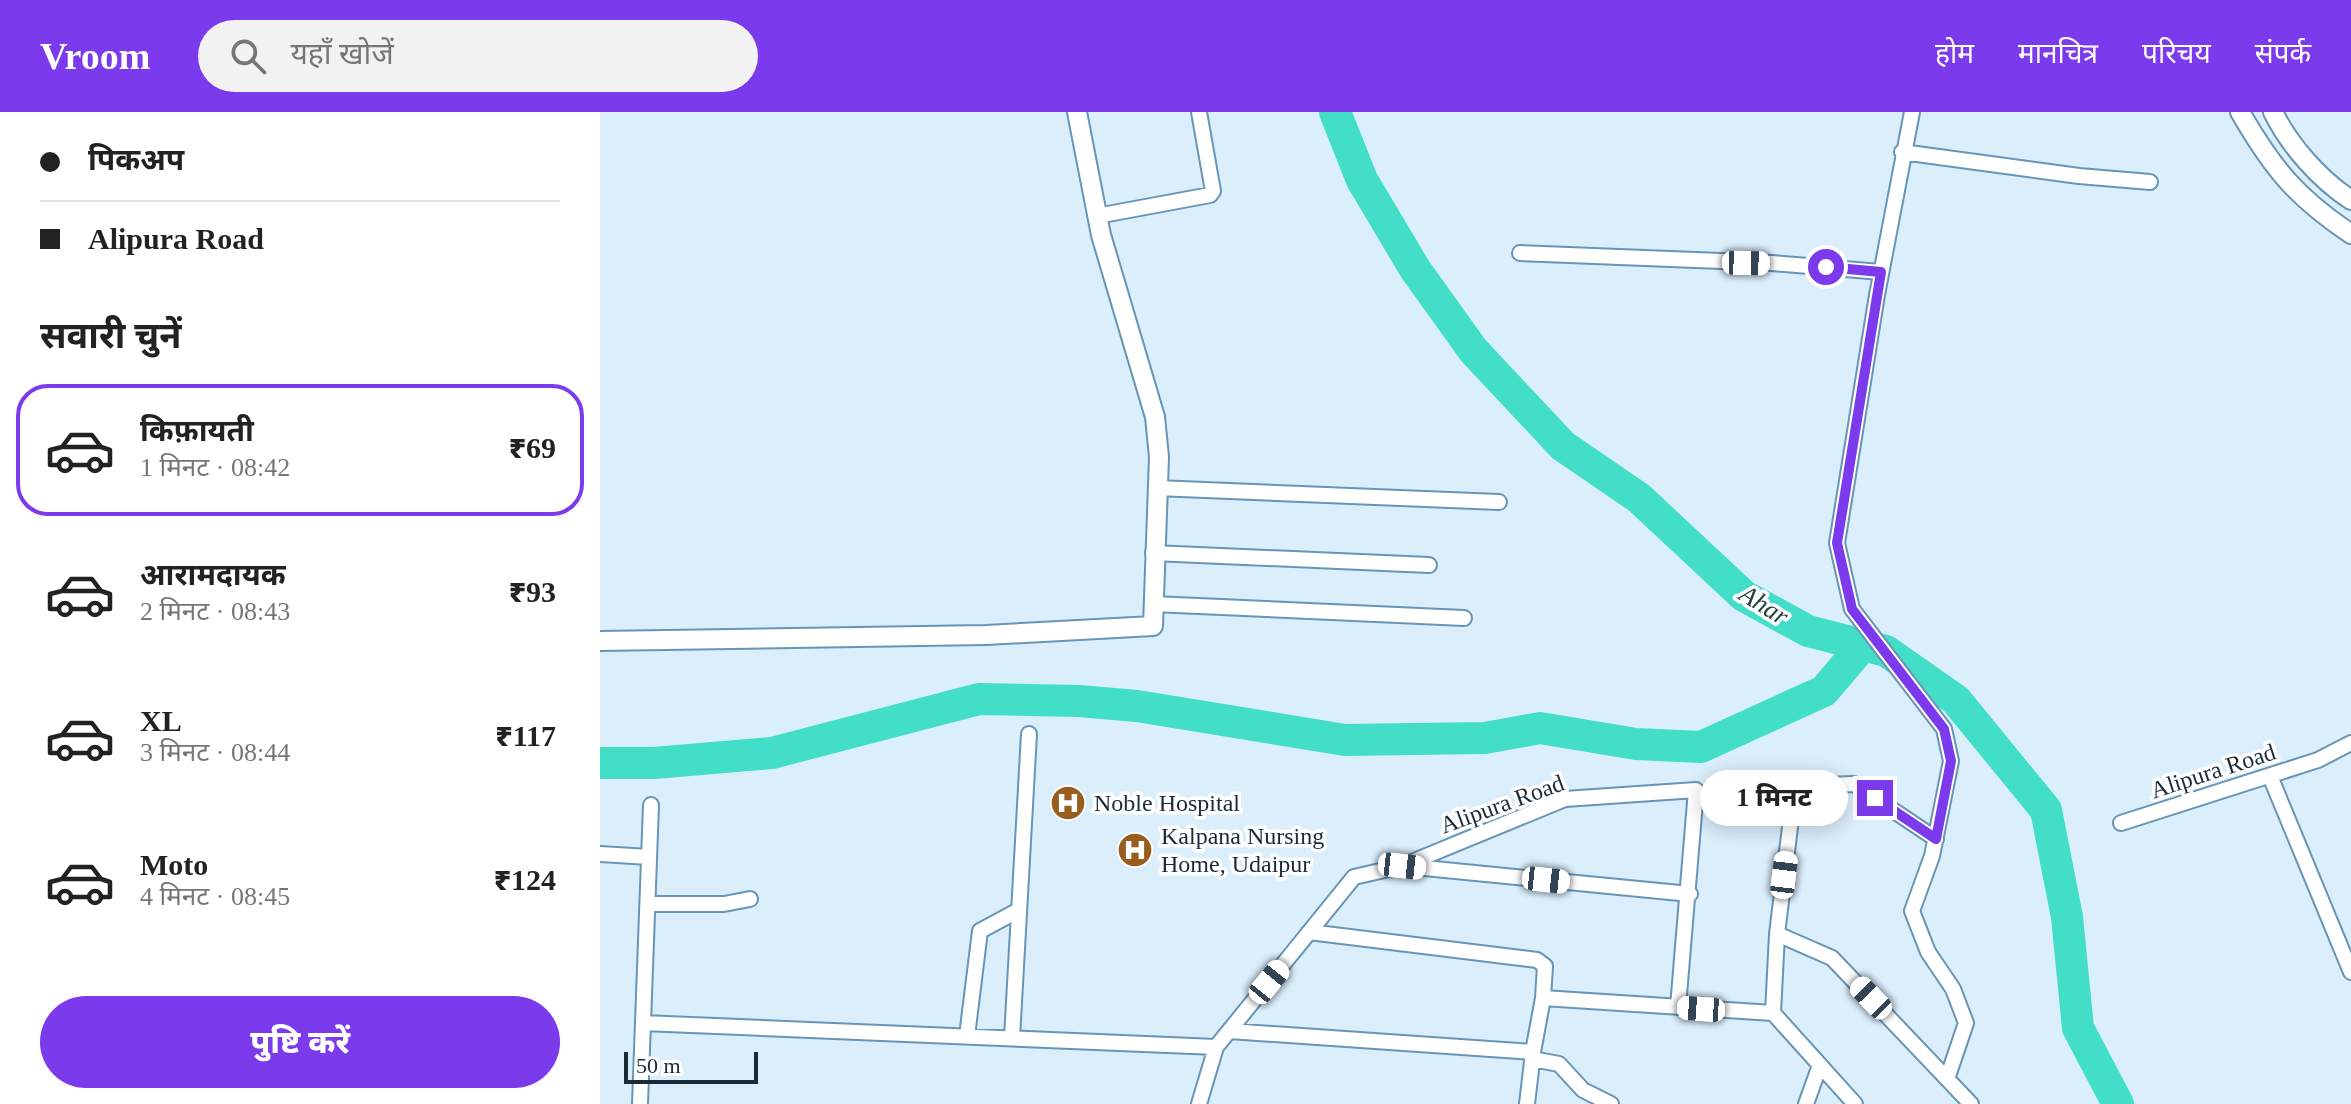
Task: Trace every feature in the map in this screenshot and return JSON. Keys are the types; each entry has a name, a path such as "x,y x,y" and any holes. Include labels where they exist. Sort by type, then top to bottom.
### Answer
{"street":[{"path":"600,641 986,635 1153,626 1153,553 1159,457 1155,417 1097,216 1077,112"},
{"path":"1097,216 1210,195 1213,191 1199,112"},
{"path":"1912,112 1881,272 1837,543 1852,609 1944,729 1951,761 1936,839 1912,911 1928,952 1953,989 1966,1023 1947,1079"},
{"path":"2240,112 2279,173 2309,206 2351,234"},
{"path":"2273,112 2284,135 2333,188 2351,200"},
{"path":"1902,152 2079,176 2150,182"},
{"path":"1520,253 1772,263 1881,272"},
{"path":"1156,488 1499,502"},
{"path":"1153,553 1429,565"},
{"path":"1153,604 1464,618"},
{"path":"1012,1038 1029,734"},
{"name":"Alipura Road","path":"2121,823 2318,760 2351,743"},
{"path":"2270,776 2351,972"},
{"path":"1773,1013 1777,934 1795,786 1854,784 1936,839"},
{"name":"Alipura Road","path":"1216,1047 1354,877 1402,866 1565,799 1696,790 1690,894"},
{"path":"640,1104 651,805"},
{"path":"600,854 649,857"},
{"path":"1402,866 1690,894 1678,1007"},
{"path":"648,904 724,904 750,899"},
{"path":"967,1036 980,931 1019,910"},
{"path":"1309,932 1537,960 1545,966 1527,1104"},
{"path":"1777,934 1832,958 1971,1104"},
{"path":"1543,998 1773,1013 1855,1104"},
{"path":"643,1023 1216,1047 1199,1104"},
{"path":"1229,1031 1532,1056 1559,1064 1583,1090 1611,1104"},
{"path":"1806,1104 1820,1065"}],"waterway":[{"name":"Ahar","path":"1335,112 1362,180 1415,269 1473,350 1563,446 1639,498 1744,596 1808,631 1886,651 1956,700 2046,810 2067,917 2078,1028 2118,1104"},
{"path":"600,763 654,763 772,753 979,699 1079,701 1137,706 1345,740 1485,738 1540,728 1636,744 1701,747 1824,691 1863,645"}],"place":[{"name":"Noble Hospital","path":"1068,803"},
{"name":"Kalpana Nursing Home, Udaipur","path":"1135,850"}],"route":[{"path":"1826,267 1881,272 1837,543 1852,609 1944,729 1951,761 1936,839 1875,798"}]}
